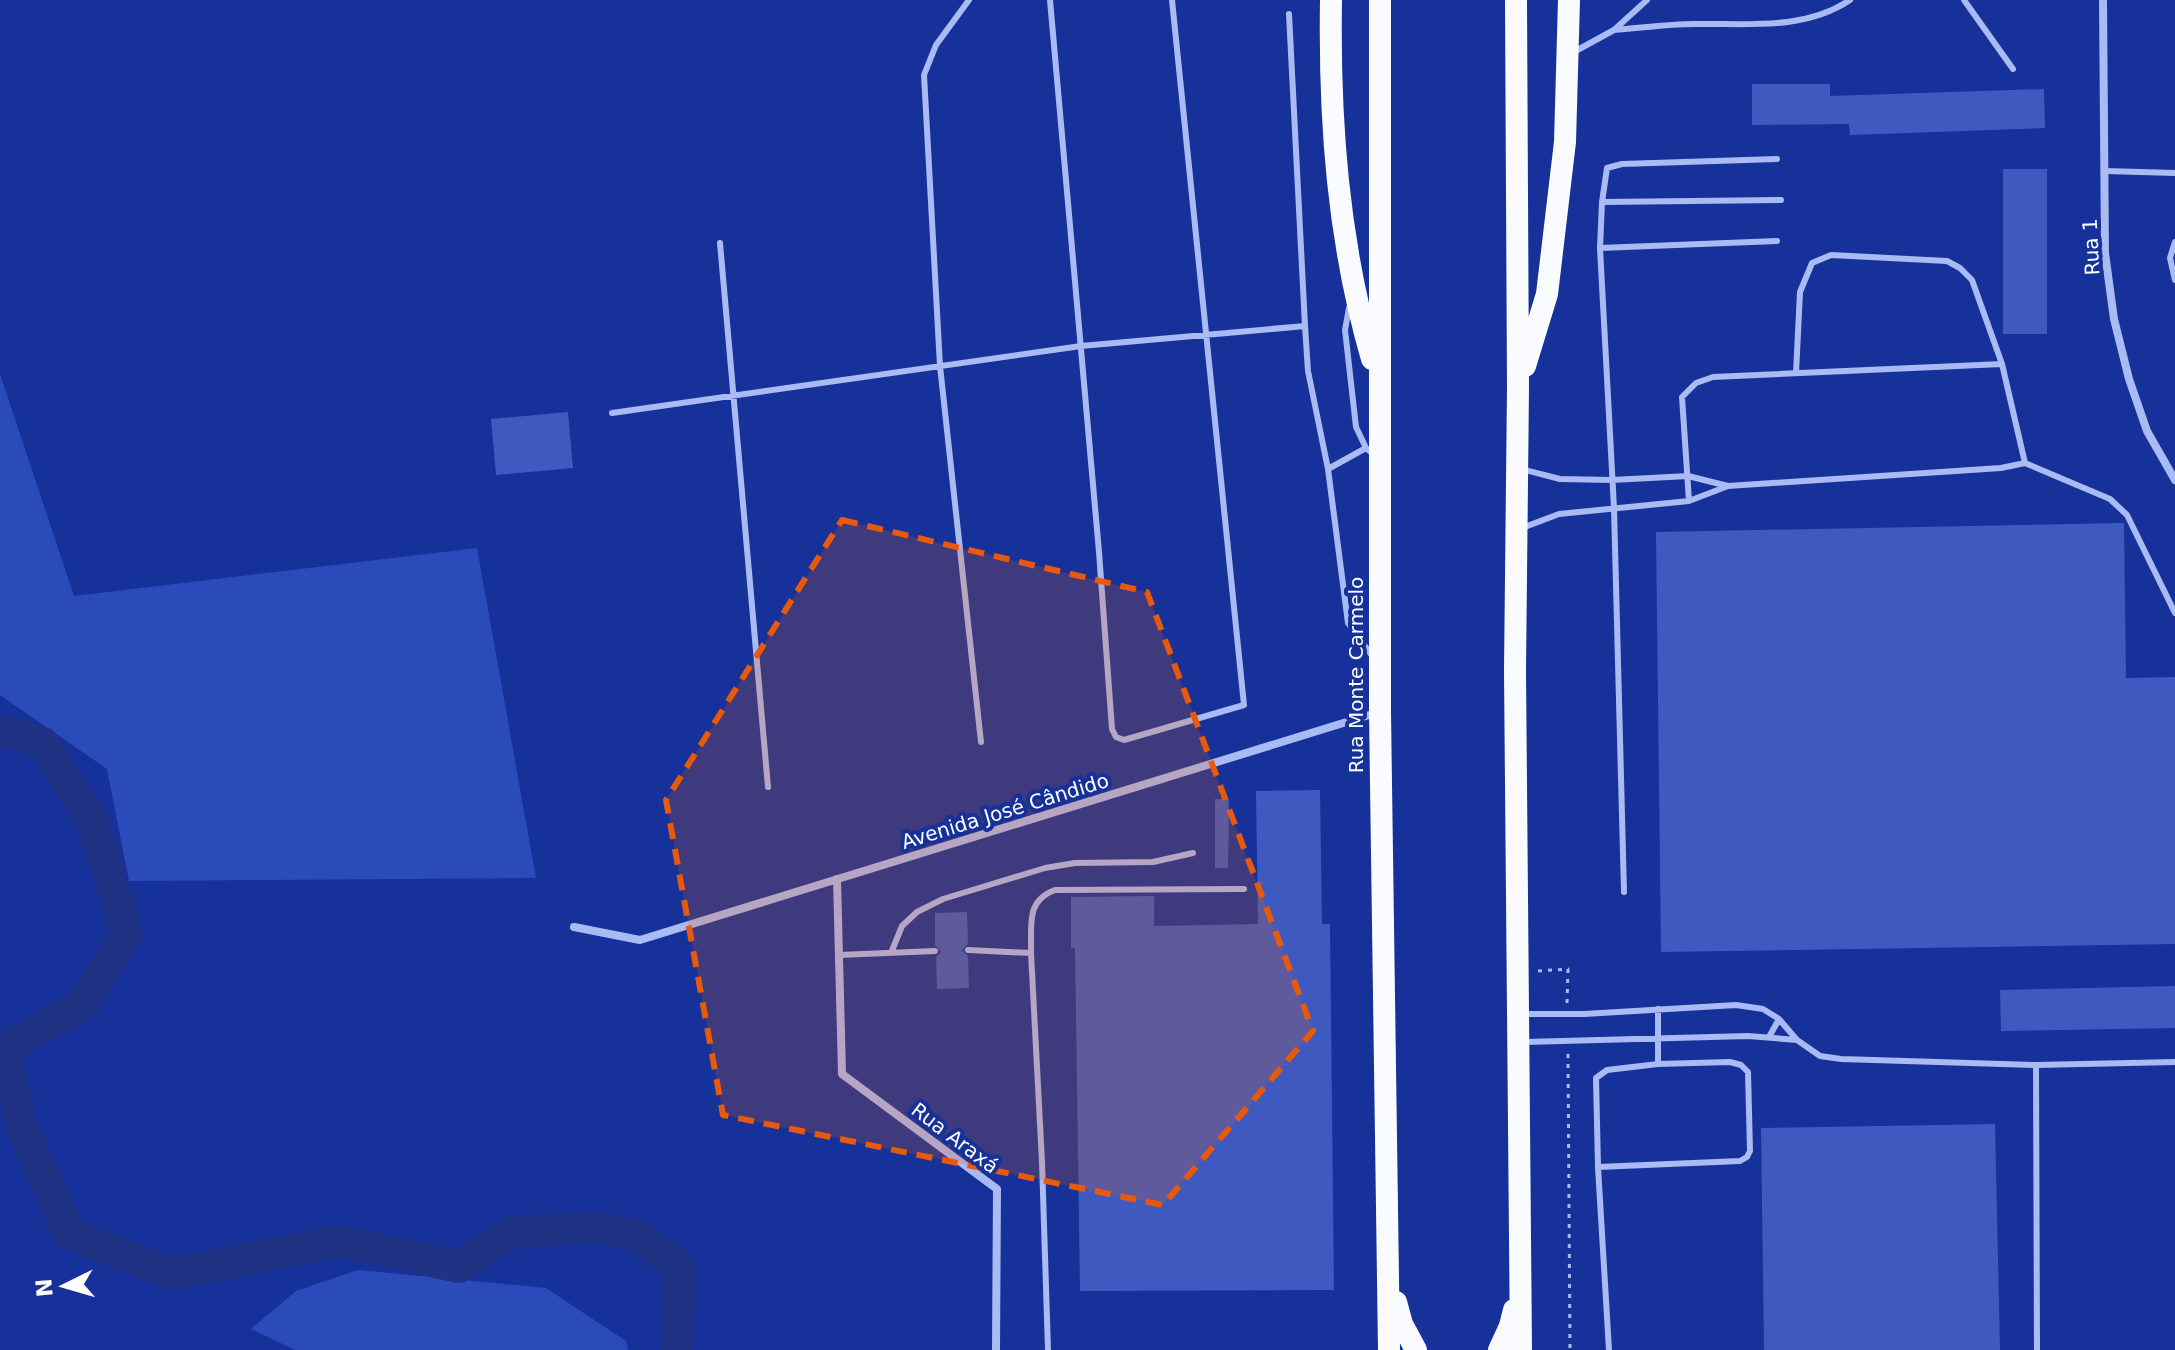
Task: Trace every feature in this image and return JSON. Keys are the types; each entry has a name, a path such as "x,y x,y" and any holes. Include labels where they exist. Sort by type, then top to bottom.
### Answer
{"highway":[{"path":"1331,0 1333,143 1353,289 1379,384"},
{"name":"Rua Monte Carmelo","path":"1380,0 1379,384 1372,454 1380,666 1389,1350"},
{"path":"1516,0 1518,387 1515,531 1521,1350"},
{"path":"1518,387 1547,294 1565,142 1569,0"},
{"path":"1389,1265 1402,1324 1416,1350"},
{"path":"1499,1350 1510,1326 1520,1279"}],"street":[{"name":"Rua 1","path":"2103,0 2105,253 2114,319 2129,379 2147,431 2175,480"},
{"name":"Avenida José Cândido","path":"574,927 640,940 1380,712"},
{"path":"837,879 839,955"},
{"name":"Rua Araxá","path":"839,955 842,1074 997,1189 996,1350"}],"lane":[{"path":"969,0 936,45 924,75 940,366 981,742"},
{"path":"1050,0 1112,729 1116,737 1124,740 1244,705 1172,0"},
{"path":"1569,54 1614,30 1647,0"},
{"path":"1614,30 1691,24 1794,22 1817,17 1850,0"},
{"path":"1964,0 2013,69"},
{"path":"1289,14 1308,371 1328,469 1348,623 1380,666"},
{"path":"1624,892 1614,508 1600,248 1607,168 1622,164 1777,159"},
{"path":"2105,171 2175,173"},
{"path":"1602,202 1781,200"},
{"path":"1600,248 1777,241"},
{"path":"2175,242 2170,258 2175,280"},
{"path":"720,243 768,787"},
{"path":"1796,373 1800,292 1812,263 1831,255 1947,261 1972,280 2002,364 2025,463"},
{"path":"1328,469 1372,454 1356,427 1345,330 1353,289"},
{"path":"612,413 1081,346 1305,326"},
{"path":"1689,501 1682,397 1696,383 1713,377 2002,364"},
{"path":"1515,531 1559,514 1689,501 1728,486 2001,468 2025,463 2110,499 2127,515 2175,613"},
{"path":"1516,468 1560,479 1688,476 1728,486"},
{"path":"891,953 902,926 917,912 943,899 1045,868 1075,863 1153,862 1193,853"},
{"path":"1048,1350 1031,953 1033,907 1044,894 1055,890 1244,889"},
{"path":"968,950 1031,953"},
{"path":"839,955 935,951"},
{"path":"1518,1014 1736,1005 1763,1009 1779,1019 1797,1040 1820,1056 1841,1059 2036,1065 2175,1062"},
{"path":"1658,1009 1658,1064"},
{"path":"1769,1037 1779,1019"},
{"path":"1518,1043 1769,1037 1797,1040"},
{"path":"1598,1167 1740,1161 1747,1157 1750,1151 1751,1110 1748,1072 1741,1065 1730,1062 1658,1064 1607,1070 1596,1078 1598,1167 1609,1350"},
{"path":"2036,1065 2037,1350"}],"path":[{"path":"1518,971 1568,969 1567,1014"},
{"path":"1568,1040 1570,1350"}],"highlighted area":[{"path":"842,520 1147,592 1313,1031 1163,1205 723,1115 666,800"}],"shaded area":[{"path":"0,374 74,596 477,548 536,878 129,881 107,769 0,695"},
{"path":"358,1270 546,1288 626,1341 628,1350 295,1350 251,1329 296,1291"}],"building":[{"path":"1752,84 1830,84 1830,96 2044,89 2045,128 1850,135 1849,124 1752,125"},
{"path":"2003,169 2047,169 2047,334 2003,334"},
{"path":"568,412 573,468 496,475 491,419"},
{"path":"2124,523 2126,678 2175,677 2175,944 1661,952 1656,532"},
{"path":"1320,790 1322,924 1330,924 1334,1290 1080,1291 1075,948 1071,948 1071,897 1154,896 1154,926 1258,924 1256,791"},
{"path":"1215,799 1229,799 1228,868 1215,868"},
{"path":"967,912 968,944 962,950 968,956 969,988 937,989 936,957 941,952 935,945 935,913"},
{"path":"2175,986 2175,1028 2001,1031 2000,990"},
{"path":"1995,1124 2000,1350 1764,1350 1761,1128"}],"waterway":[{"path":"0,730 43,743 91,819 127,933 84,1004 4,1048 0,1047"},
{"path":"4,1048 24,1133 70,1234 172,1274 340,1241 459,1267 513,1232 595,1227 636,1235 679,1267 678,1350"}]}
